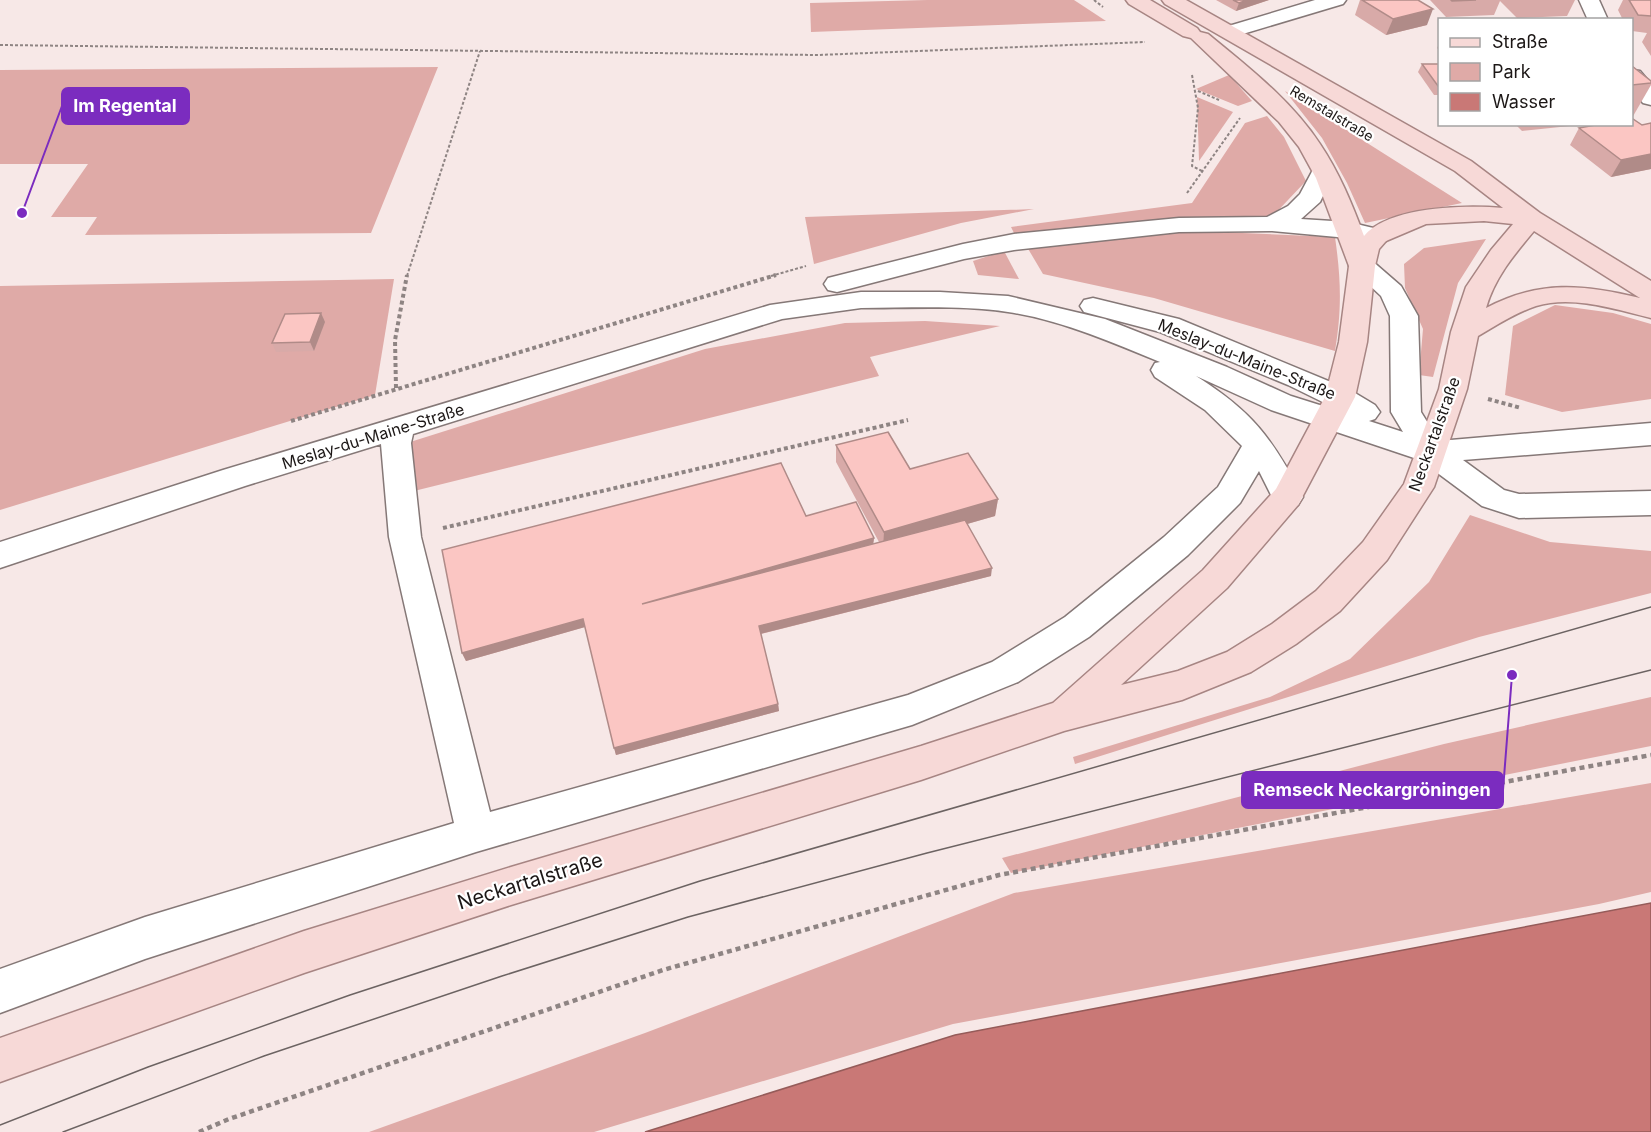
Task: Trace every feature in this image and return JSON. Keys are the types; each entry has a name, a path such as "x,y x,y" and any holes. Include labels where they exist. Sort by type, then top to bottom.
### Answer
{"main road":[{"name":"Remstalstraße","path":"1136,0 1452,184 1531,218"},
{"name":"Remstalstraße","path":"1172,0 1463,166 1531,218 1651,293"},
{"path":"1201,38 1251,80 1299,131 1323,171 1362,266"},
{"path":"1362,266 1367,248 1377,236 1423,217 1484,214 1531,218"},
{"name":"Neckartalstraße","path":"0,1060 304,952 511,886 921,763 1064,715 1182,685 1239,662 1284,634 1328,601 1375,551 1418,488 1453,389 1465,332 1479,287 1500,255 1531,218"},
{"name":"Neckartalstraße","path":"1064,715 1215,579 1287,497 1334,408 1353,342 1362,266"},
{"path":"1465,332 1515,304 1540,296 1578,293 1651,309"}],"street":[{"path":"1229,32 1336,0"},
{"path":"1590,0 1597,18"},
{"path":"1249,7 1269,20"},
{"path":"1633,77 1651,98"},
{"name":"Meslay-du-Maine-Straße","path":"1272,224 1297,211 1311,197 1323,171"},
{"name":"Meslay-du-Maine-Straße","path":"747,321 762,306 786,296 963,252 1014,242 1179,225 1272,224 1348,230 1377,236"},
{"path":"1362,266 1392,292 1404,316 1406,412 1431,452 1493,498 1519,506 1651,503"},
{"name":"Meslay-du-Maine-Straße","path":"837,284 895,279 940,279 1046,294 1168,325 1298,378 1334,408 1431,452"},
{"name":"Meslay-du-Maine-Straße","path":"0,555 234,478 780,311 861,300 940,300 1008,304 1095,325 1217,374 1281,403 1334,408"},
{"name":"Meslay-du-Maine-Straße","path":"1095,325 1208,397 1234,418 1258,446 1287,497"},
{"path":"399,428 396,443 405,537 476,834"},
{"path":"1431,452 1651,434"},
{"path":"0,991 146,938 476,834 912,709 1005,672 1077,627 1176,546 1228,495 1258,446"}],"path":[{"path":"0,45 818,55 1146,42"},
{"path":"399,428 395,340 403,288 480,51"},
{"path":"1192,74 1198,91 1192,166 1202,171 1231,129"},
{"path":"405,537 908,420"},
{"path":"199,1132 229,1119 663,970 999,874 1549,771 1651,755"}],"green space":[{"path":"1074,0 1106,21 811,32 810,3"},
{"path":"438,67 371,233 85,235 97,217 51,217 88,164 0,164 0,70"},
{"path":"1229,75 1252,101 1238,106 1196,89"},
{"path":"1285,91 1462,203 1365,223 1347,183 1322,138"},
{"path":"1197,97 1233,112 1199,161"},
{"path":"1267,116 1284,137 1306,181 1269,220 1016,237 1011,227 1192,203 1245,123"},
{"path":"1034,209 961,223 814,264 805,217"},
{"path":"1219,232 1335,237 1340,294 1335,351 1154,298 1043,274 1027,247 1164,233"},
{"path":"1486,239 1458,283 1433,377 1419,375 1423,329 1405,288 1404,264 1424,248"},
{"path":"1004,251 1019,279 978,275 973,261"},
{"path":"394,279 375,395 0,510 0,286"},
{"path":"1555,305 1613,313 1651,324 1651,399 1562,412 1505,395 1513,326"},
{"path":"925,321 1000,326 870,357 879,376 410,492 407,443 705,349 845,323"},
{"path":"1470,515 1550,542 1651,551 1651,593 1479,637 1075,764 1073,757 1270,697 1350,659 1429,582"},
{"path":"1651,697 1651,746 1011,873 1002,858 1444,744"},
{"path":"1651,783 1651,892 1599,904 953,1024 594,1132 369,1132 645,1033 1014,893"}],"water":[{"path":"1651,903 1651,1132 645,1132 955,1035"}],"building":[{"path":"1362,0 1418,0 1433,9 1393,19"},
{"path":"1629,0 1651,0 1651,16 1638,15"},
{"path":"1422,64 1438,64 1438,86"},
{"path":"1633,67 1651,81 1651,83 1633,85"},
{"path":"1633,119 1642,125 1651,123 1651,154 1621,160 1579,128 1633,126"},
{"path":"321,313 310,342 272,343 285,314"},
{"path":"888,432 910,469 968,453 998,499 884,532 836,445"},
{"path":"781,463 806,516 856,502 874,538 642,604 965,520 992,568 759,626 778,704 614,748 583,619 462,653 442,550"}],"tram line":[{"path":"0,1125 148,1067 350,995 700,881 1651,607"},
{"path":"63,1132 264,1056 502,976 688,917 927,853 1651,670"}],"place":[{"name":"Im Regental","path":"22,213"},
{"name":"Remseck Neckargröningen","path":"1512,675"}]}
